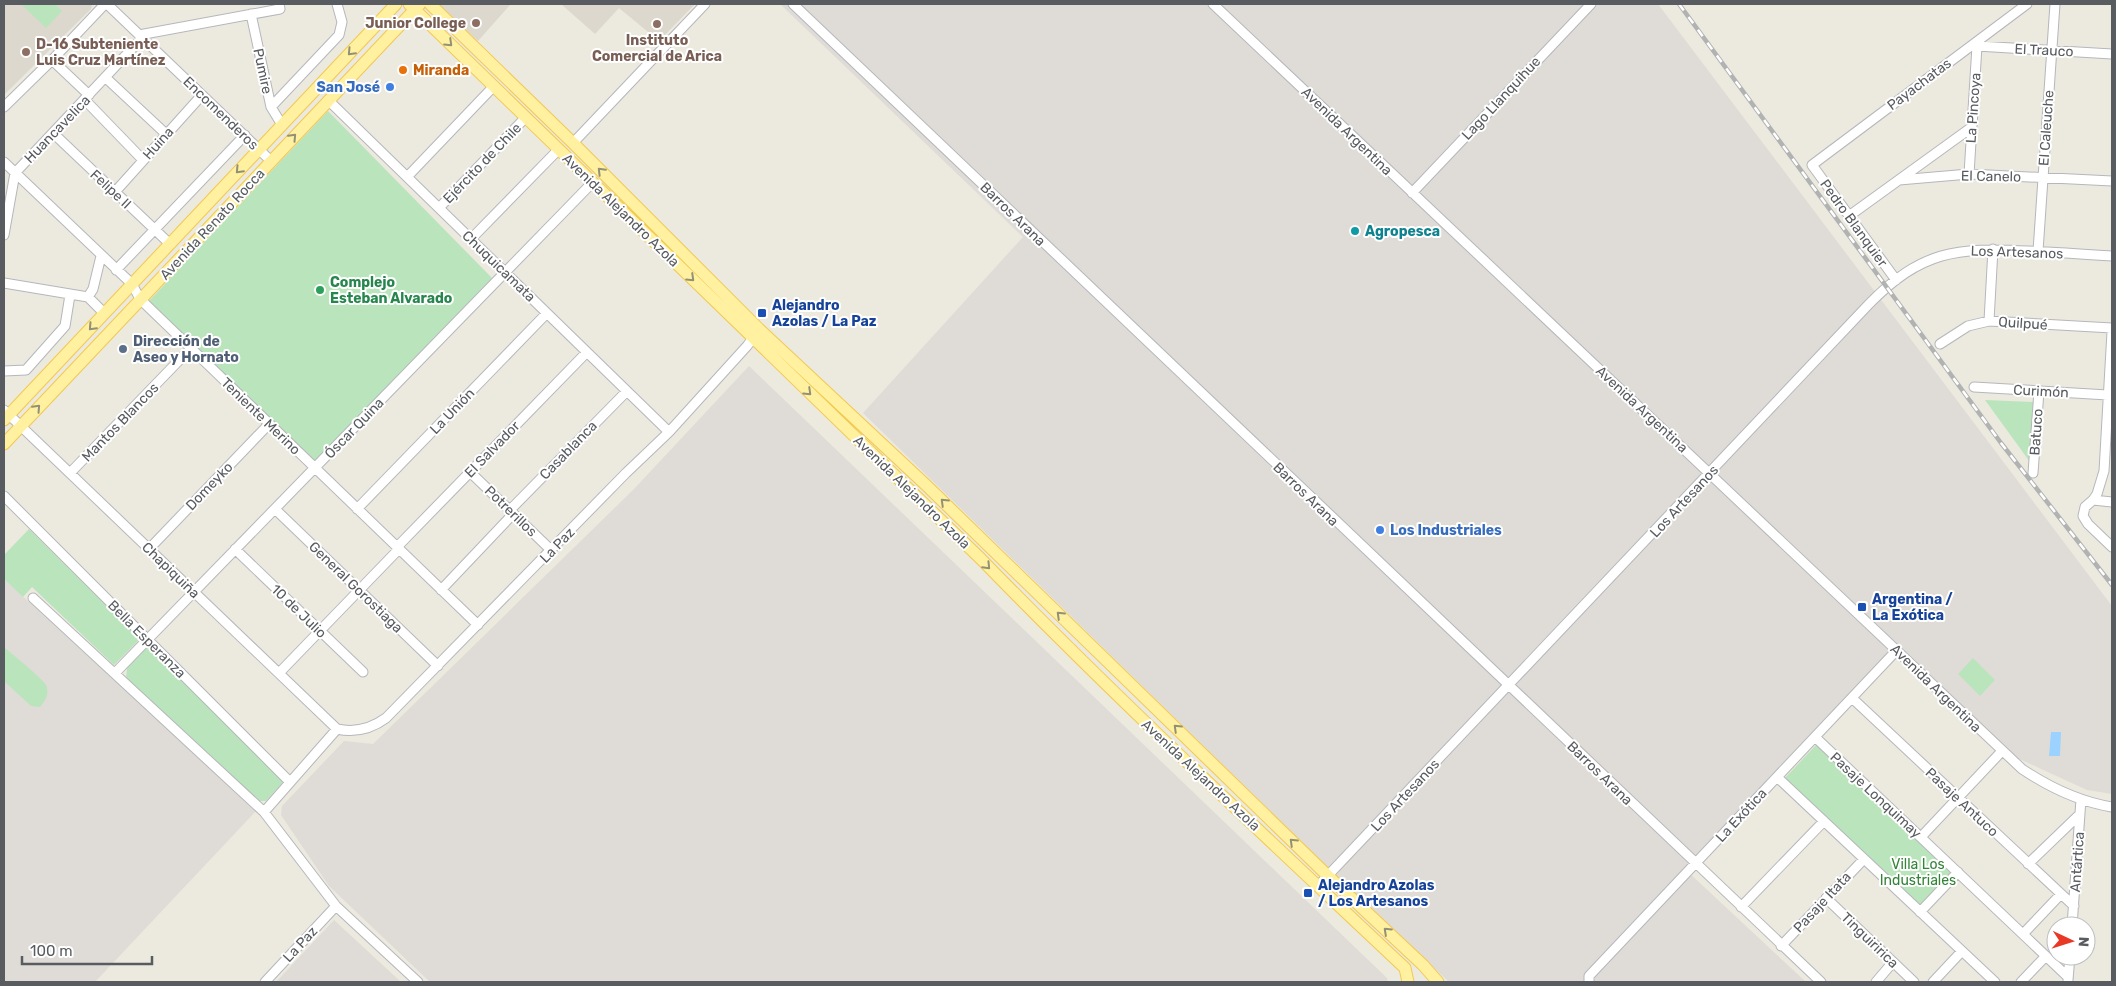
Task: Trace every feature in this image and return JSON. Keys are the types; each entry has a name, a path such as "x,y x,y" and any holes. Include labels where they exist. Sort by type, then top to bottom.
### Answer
{"main road":[{"name":"Avenida Renato Rocca","path":"5,415 132,284 396,4"},
{"name":"Avenida Alejandro Azola","path":"430,4 573,143 756,334 1120,698 1405,968 1408,982"},
{"name":"Avenida Renato Rocca","path":"4,444 271,161 414,6"},
{"name":"Avenida Alejandro Azola","path":"414,6 593,182 756,334 932,490 1328,876 1423,965 1438,982"},
{"path":"1423,965 1426,982"}],"street":[{"name":"Encomenderos","path":"106,4 271,161"},
{"path":"4,107 106,4"},
{"path":"140,36 280,9 279,4"},
{"path":"271,107 339,34 342,22 337,4"},
{"path":"573,143 705,4"},
{"name":"Barros Arana","path":"793,4 1821,982"},
{"name":"Avenida Argentina","path":"1213,4 2022,769 2038,780 2081,799 2112,807"},
{"name":"Lago Llanquihue","path":"1412,193 1591,4"},
{"name":"Payachatas","path":"1812,165 2027,4"},
{"name":"El Caleuche","path":"2038,251 2055,4"},
{"name":"Pumire","path":"251,14 271,107 282,125"},
{"name":"Huancavelica","path":"4,235 15,173 106,78 140,36"},
{"name":"El Trauco","path":"1976,44 2112,54"},
{"name":"La Pincoya","path":"1969,174 1976,44"},
{"path":"52,60 143,160"},
{"path":"106,78 166,134"},
{"path":"407,177 494,86"},
{"name":"Huina","path":"114,192 202,95"},
{"name":"Chuquicamata","path":"328,100 669,432"},
{"name":"Ejército de Chile","path":"439,208 526,117"},
{"path":"1849,216 1972,127"},
{"name":"Felipe II","path":"53,134 170,244"},
{"path":"116,270 244,135"},
{"path":"471,239 559,149"},
{"name":"Teniente Merino","path":"4,162 132,284 140,299 478,625"},
{"name":"Pedro Blanquier","path":"1812,165 1896,280"},
{"name":"El Canelo","path":"1899,180 1969,174 2112,181"},
{"name":"Óscar Quina","path":"115,673 593,182"},
{"path":"1989,321 1993,249"},
{"name":"Los Artesanos","path":"1318,886 1711,473 1868,304 1896,280 1916,266 1939,256 1966,250 1993,249 2112,256"},
{"path":"88,298 93,289 102,256"},
{"path":"4,283 88,298 104,313"},
{"path":"4,371 26,370 59,334 64,326 70,294"},
{"name":"La Unión","path":"357,509 547,313"},
{"name":"Quilpué","path":"1940,344 1968,326 1989,321 2112,330"},
{"path":"2112,330 2111,382 2108,395 2109,441 2102,479 2093,500 2085,507 2083,516 2088,524 2112,547"},
{"name":"La Paz","path":"338,729 358,730 379,722 438,666 669,432 756,334"},
{"name":"Mantos Blancos","path":"70,474 191,348"},
{"name":"El Salvador","path":"279,673 587,352"},
{"name":"Curimón","path":"1974,387 2108,395"},
{"name":"Casablanca","path":"441,590 511,512 627,391"},
{"name":"Batuco","path":"2033,473 2039,391"},
{"name":"Chapiquiña","path":"5,415 20,426 338,729"},
{"name":"Domeyko","path":"149,549 269,424"},
{"name":"Potrerillos","path":"470,472 552,551"},
{"name":"Bella Esperanza","path":"4,496 290,782"},
{"path":"2093,500 2112,502"},
{"name":"General Gorostiaga","path":"275,509 438,666"},
{"name":"10 de Julio","path":"235,549 364,672"},
{"path":"33,598 264,812 336,906 418,982"},
{"name":"La Exótica","path":"1589,982 1589,976 1896,651"},
{"name":"Pasaje Antuco","path":"1852,698 2074,906"},
{"path":"264,812 338,729"},
{"name":"Pasaje Lonquimay","path":"1815,737 2046,956"},
{"path":"1921,837 2002,751"},
{"path":"1777,777 1995,982"},
{"name":"Antártica","path":"2073,916 2081,799"},
{"path":"2028,864 2080,814"},
{"path":"1741,907 1824,821"},
{"name":"Pasaje Itata","path":"1781,946 1864,859"},
{"path":"1920,912 1958,872"},
{"path":"2023,934 2061,894"},
{"name":"Tinguiririca","path":"1826,898 1914,982"},
{"name":"La Paz","path":"265,982 336,906"},
{"path":"1933,982 1962,951"},
{"path":"2021,982 2046,956"},
{"path":"1876,982 1893,962"},
{"name":"Pasaje Lonquimay","path":"2056,966 2068,979"},
{"path":"2068,979 2069,966"}],"shaded area":[{"name":"D-16 Subteniente Luis Cruz Martínez","path":"4,4 92,4 91,9 4,95"},
{"name":"Junior College","path":"441,4 511,4 478,41 439,6"},
{"name":"Instituto Comercial de Arica","path":"561,4 695,4 659,41 619,8 595,34"},
{"path":"780,4 1658,4 2112,606 2112,794 2087,790 2015,757 1897,645 1687,871 1806,982 1449,982 1351,890 863,413 1023,237"},
{"path":"749,366 1387,978 1388,982 430,982 329,886 281,815 282,806 344,741 373,744 634,489"},
{"path":"4,579 256,811 95,982 4,982"},
{"path":"334,920 401,982 276,982"}],"green space":[{"path":"21,4 55,4 62,11 46,28"},
{"name":"Complejo Esteban Alvarado","path":"328,111 492,278 313,463 148,302"},
{"path":"1985,400 2033,402 2030,462"},
{"path":"29,529 140,639 114,665 32,587 23,597 4,579 4,555"},
{"path":"148,646 284,781 266,801 259,801 126,679 127,668"},
{"path":"4,647 46,685 47,694 40,707 31,706 4,681"},
{"path":"1973,658 1995,680 1980,696 1958,674"},
{"name":"Villa Los Industriales","path":"1817,744 1954,873 1921,908 1784,779"}],"water":[{"path":"2051,732 2061,732 2060,756 2049,756"}],"railway":[{"path":"1679,4 2001,443 2112,585"}],"place":[{"name":"Junior College","path":"476,23"},
{"name":"Instituto Comercial de Arica","path":"657,24"},
{"name":"D-16 Subteniente Luis Cruz Martínez","path":"26,52"},
{"name":"Miranda","path":"403,70"},
{"name":"San José","path":"390,87"},
{"name":"Agropesca","path":"1355,231"},
{"name":"Complejo Esteban Alvarado","path":"320,290"},
{"name":"Alejandro Azolas / La Paz","path":"762,313"},
{"name":"Dirección de Aseo y Hornato","path":"123,349"},
{"name":"Los Industriales","path":"1380,530"},
{"name":"Argentina / La Exótica","path":"1862,607"},
{"name":"Alejandro Azolas / Los Artesanos","path":"1308,893"}]}
